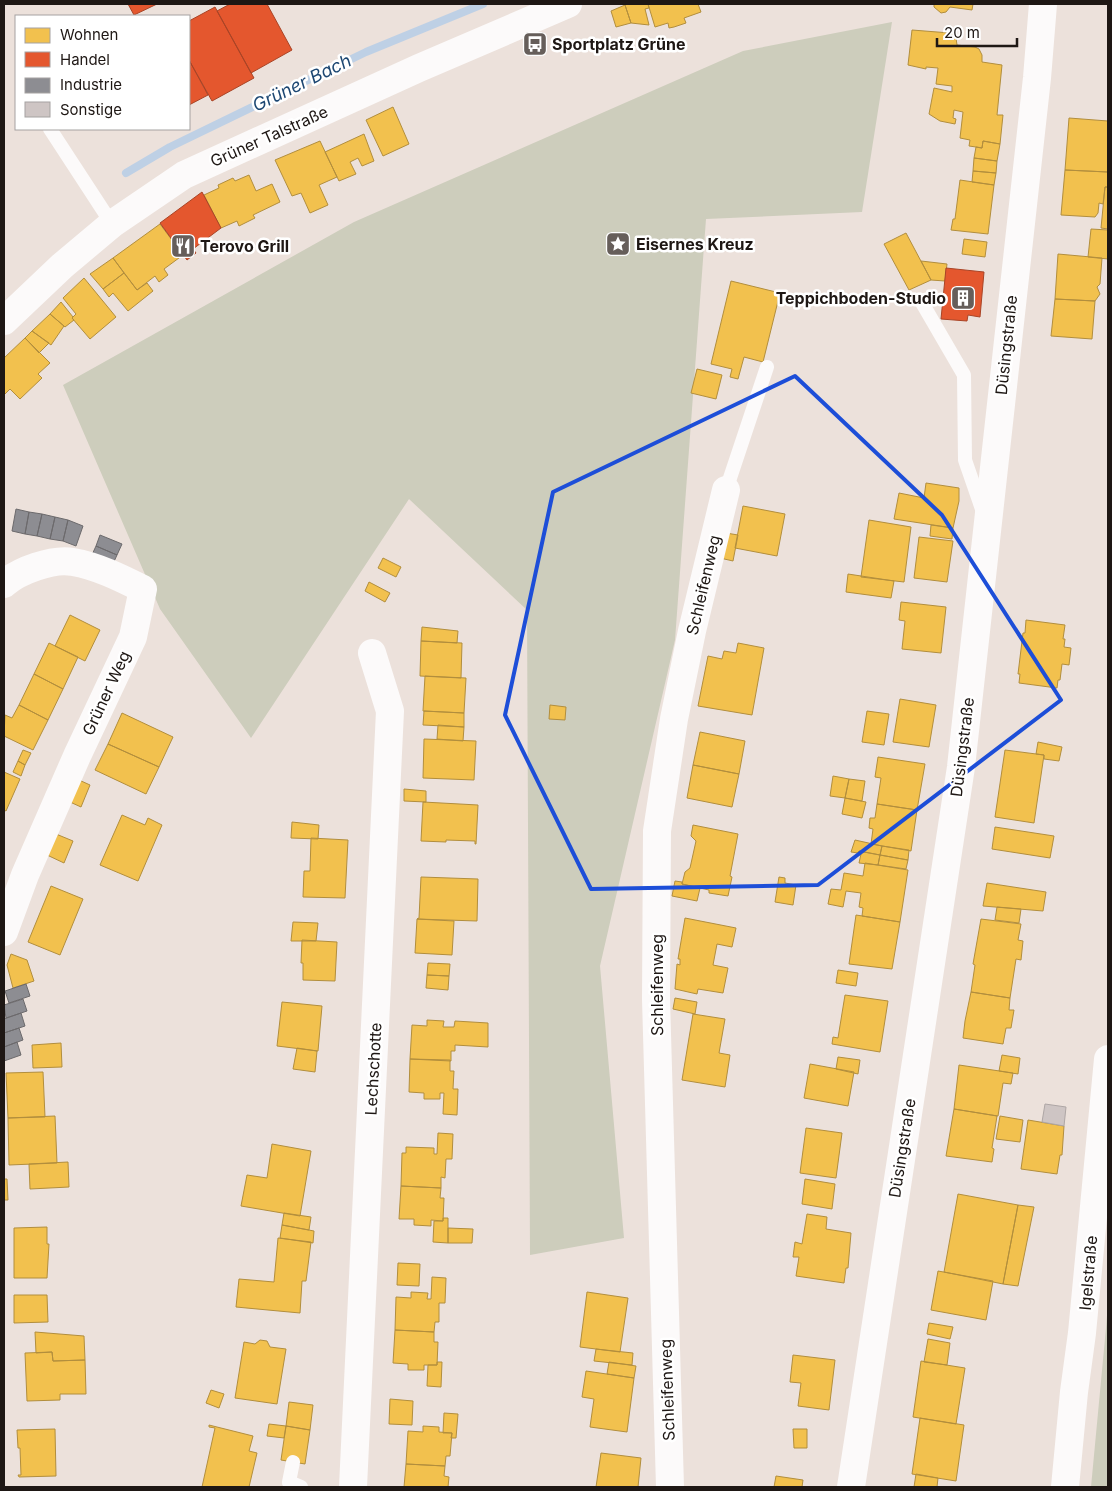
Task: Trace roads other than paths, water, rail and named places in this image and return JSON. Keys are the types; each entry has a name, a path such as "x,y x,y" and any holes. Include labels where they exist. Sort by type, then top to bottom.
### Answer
{"main road":[{"name":"Grüner Talstraße","path":"4,321 62,266 112,224 184,175 419,68 568,4"},
{"name":"Düsingstraße","path":"851,1487 961,767 1037,78 1043,4"},
{"name":"Schleifenweg","path":"670,1487 656,999 657,832 674,719 692,631 726,490"},
{"name":"Grüner Weg","path":"4,584 10,579 41,566 72,562 117,576 143,589 133,636 76,756 25,875 4,932"},
{"name":"Lechschotte","path":"353,1487 390,711 372,653"},
{"name":"Igelstraße","path":"1065,1487 1082,1333 1108,1059"}],"lane":[{"path":"51,130 112,224"},
{"path":"921,301 964,375 965,460 987,525"},
{"path":"726,490 767,367"},
{"path":"293,1462 289,1482 301,1487"}],"waterway":[{"name":"Grüner Bach","path":"126,173 170,147 366,52 483,4"}],"place":[{"name":"Sportplatz Grüne","path":"535,44"},
{"name":"Eisernes Kreuz","path":"618,244"},
{"name":"Terovo Grill","path":"183,246"},
{"name":"Teppichboden-Studio","path":"963,298"}]}
